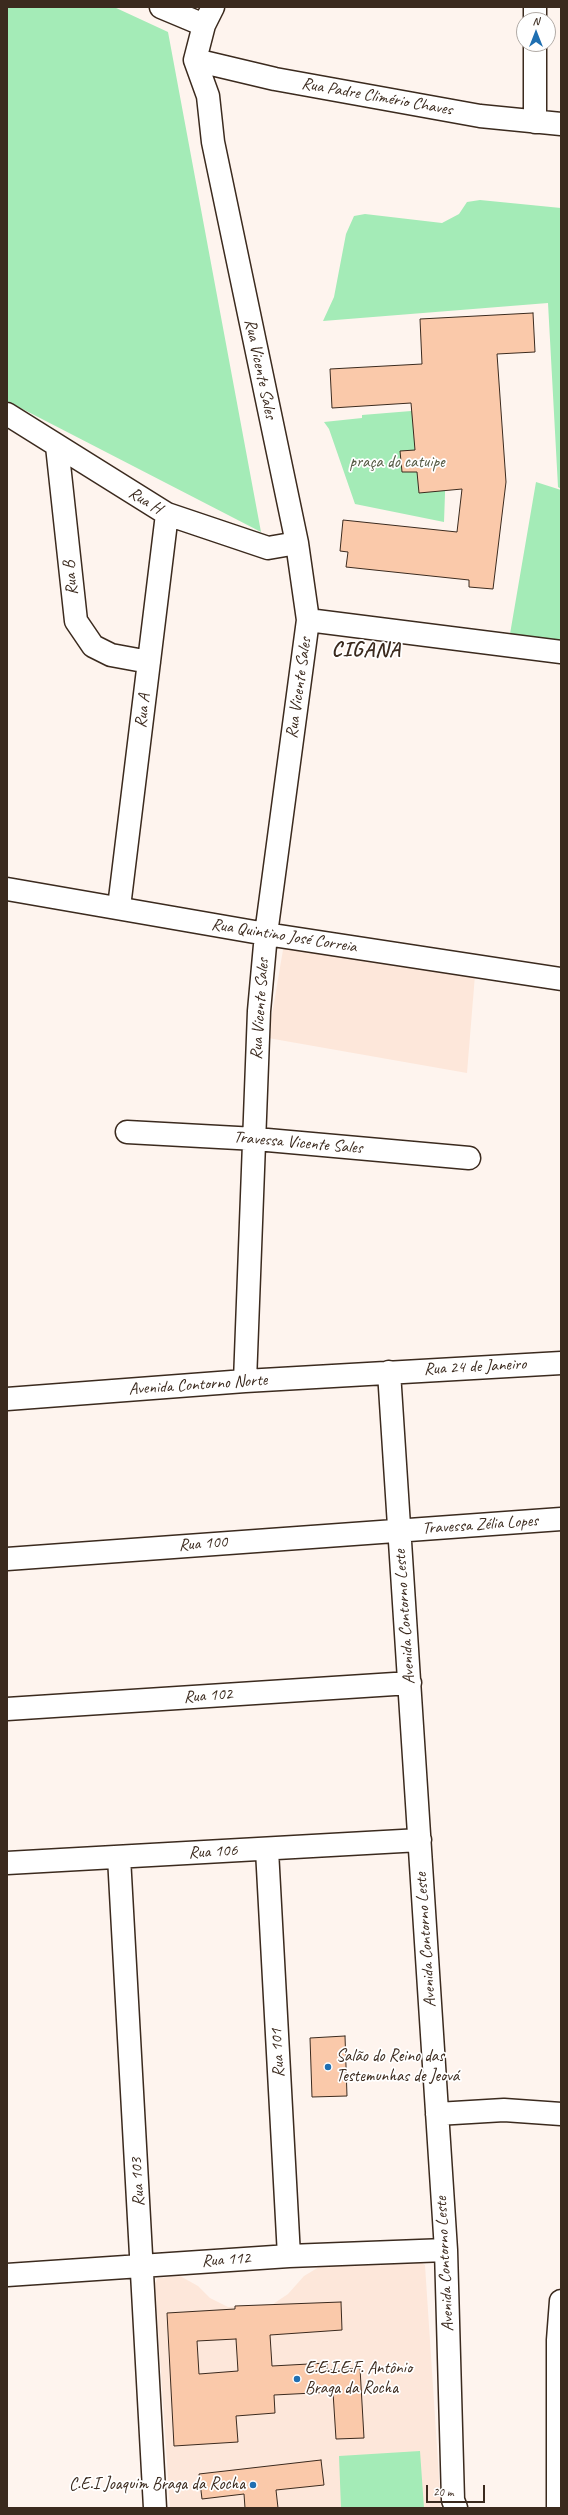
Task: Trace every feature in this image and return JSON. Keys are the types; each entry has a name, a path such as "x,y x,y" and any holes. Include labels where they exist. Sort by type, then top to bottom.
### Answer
{"street":[{"path":"161,7 209,16 195,60"},
{"path":"535,52 535,122"},
{"name":"Rua Padre Climério Chaves","path":"195,60 275,79 430,107 535,122 561,124"},
{"name":"Rua Vicente Sales","path":"195,60 208,96 213,142 297,543 308,620 266,934 257,1050 256,1139 245,1381"},
{"name":"Rua H","path":"7,414 167,514 268,548 297,543"},
{"name":"Rua B","path":"57,446 76,621 93,646 111,655 148,662"},
{"name":"Rua A","path":"120,907 148,662 167,514"},
{"path":"308,620 561,652"},
{"name":"Rua Quintino José Correia","path":"7,889 120,907 266,934 561,979"},
{"name":"Travessa Vicente Sales","path":"127,1132 256,1139 469,1158"},
{"name":"Rua 24 de Janeiro","path":"389,1372 561,1363"},
{"name":"Avenida Contorno Norte","path":"7,1399 389,1372"},
{"name":"Avenida Contorno Leste","path":"389,1372 446,2250 452,2500 456,2508"},
{"name":"Travessa Zélia Lopes","path":"399,1530 561,1519"},
{"name":"Rua 100","path":"7,1559 399,1530"},
{"name":"Rua 102","path":"7,1709 410,1683"},
{"name":"Rua 106","path":"7,1863 267,1850 420,1840"},
{"name":"Rua 101","path":"267,1850 289,2256"},
{"name":"Rua 103","path":"119,1857 156,2508"},
{"path":"437,2114 504,2110 561,2114"},
{"name":"Rua 112","path":"7,2275 289,2256 446,2250"},
{"path":"558,2508 558,2340 561,2301"}],"shaded area":[{"path":"284,944 475,975 467,1073 268,1038"},
{"name":"E.E.I.E.F. Antônio Braga da Rocha","path":"419,2261 425,2265 441,2508 170,2508 155,2283 158,2278 180,2276 198,2286 210,2298 228,2307 273,2304 288,2294 304,2276 319,2267"}],"green space":[{"path":"7,7 114,7 168,32 261,532 7,401"},
{"path":"480,200 561,208 561,489 558,487 548,303 323,321 334,297 346,234 354,216 365,214 442,223 459,214 467,202"},
{"name":"praça do catuipe","path":"448,408 444,522 355,504 329,429 324,422 362,418 362,415"},
{"path":"536,482 561,490 561,641 510,634"},
{"path":"420,2451 424,2508 341,2508 339,2456"}],"building":[{"path":"533,313 535,352 497,354 506,482 493,589 469,587 469,580 346,567 348,552 340,551 343,520 457,532 462,489 419,493 417,472 402,472 400,451 415,450 411,403 332,408 330,369 422,364 420,319"},
{"name":"Salão do Reino das Testemunhas de Jeová","path":"345,2036 347,2096 312,2097 310,2038"},
{"path":"341,2302 342,2330 270,2335 272,2366 327,2363 327,2370 360,2368 364,2438 336,2439 333,2392 274,2395 275,2413 236,2416 238,2442 174,2446 167,2313 235,2309 235,2306","holes":["236,2339 238,2371 199,2374 197,2341"]},
{"path":"321,2460 324,2485 276,2490 278,2508 245,2508 244,2494 202,2499 199,2474"}],"place":[{"name":"Salão do Reino das Testemunhas de Jeová","path":"328,2067"},
{"name":"E.E.I.E.F. Antônio Braga da Rocha","path":"297,2379"},
{"name":"C.E.I Joaquim Braga da Rocha","path":"253,2485"}],"district":[{"name":"CIGANA","path":"366,650"}]}
